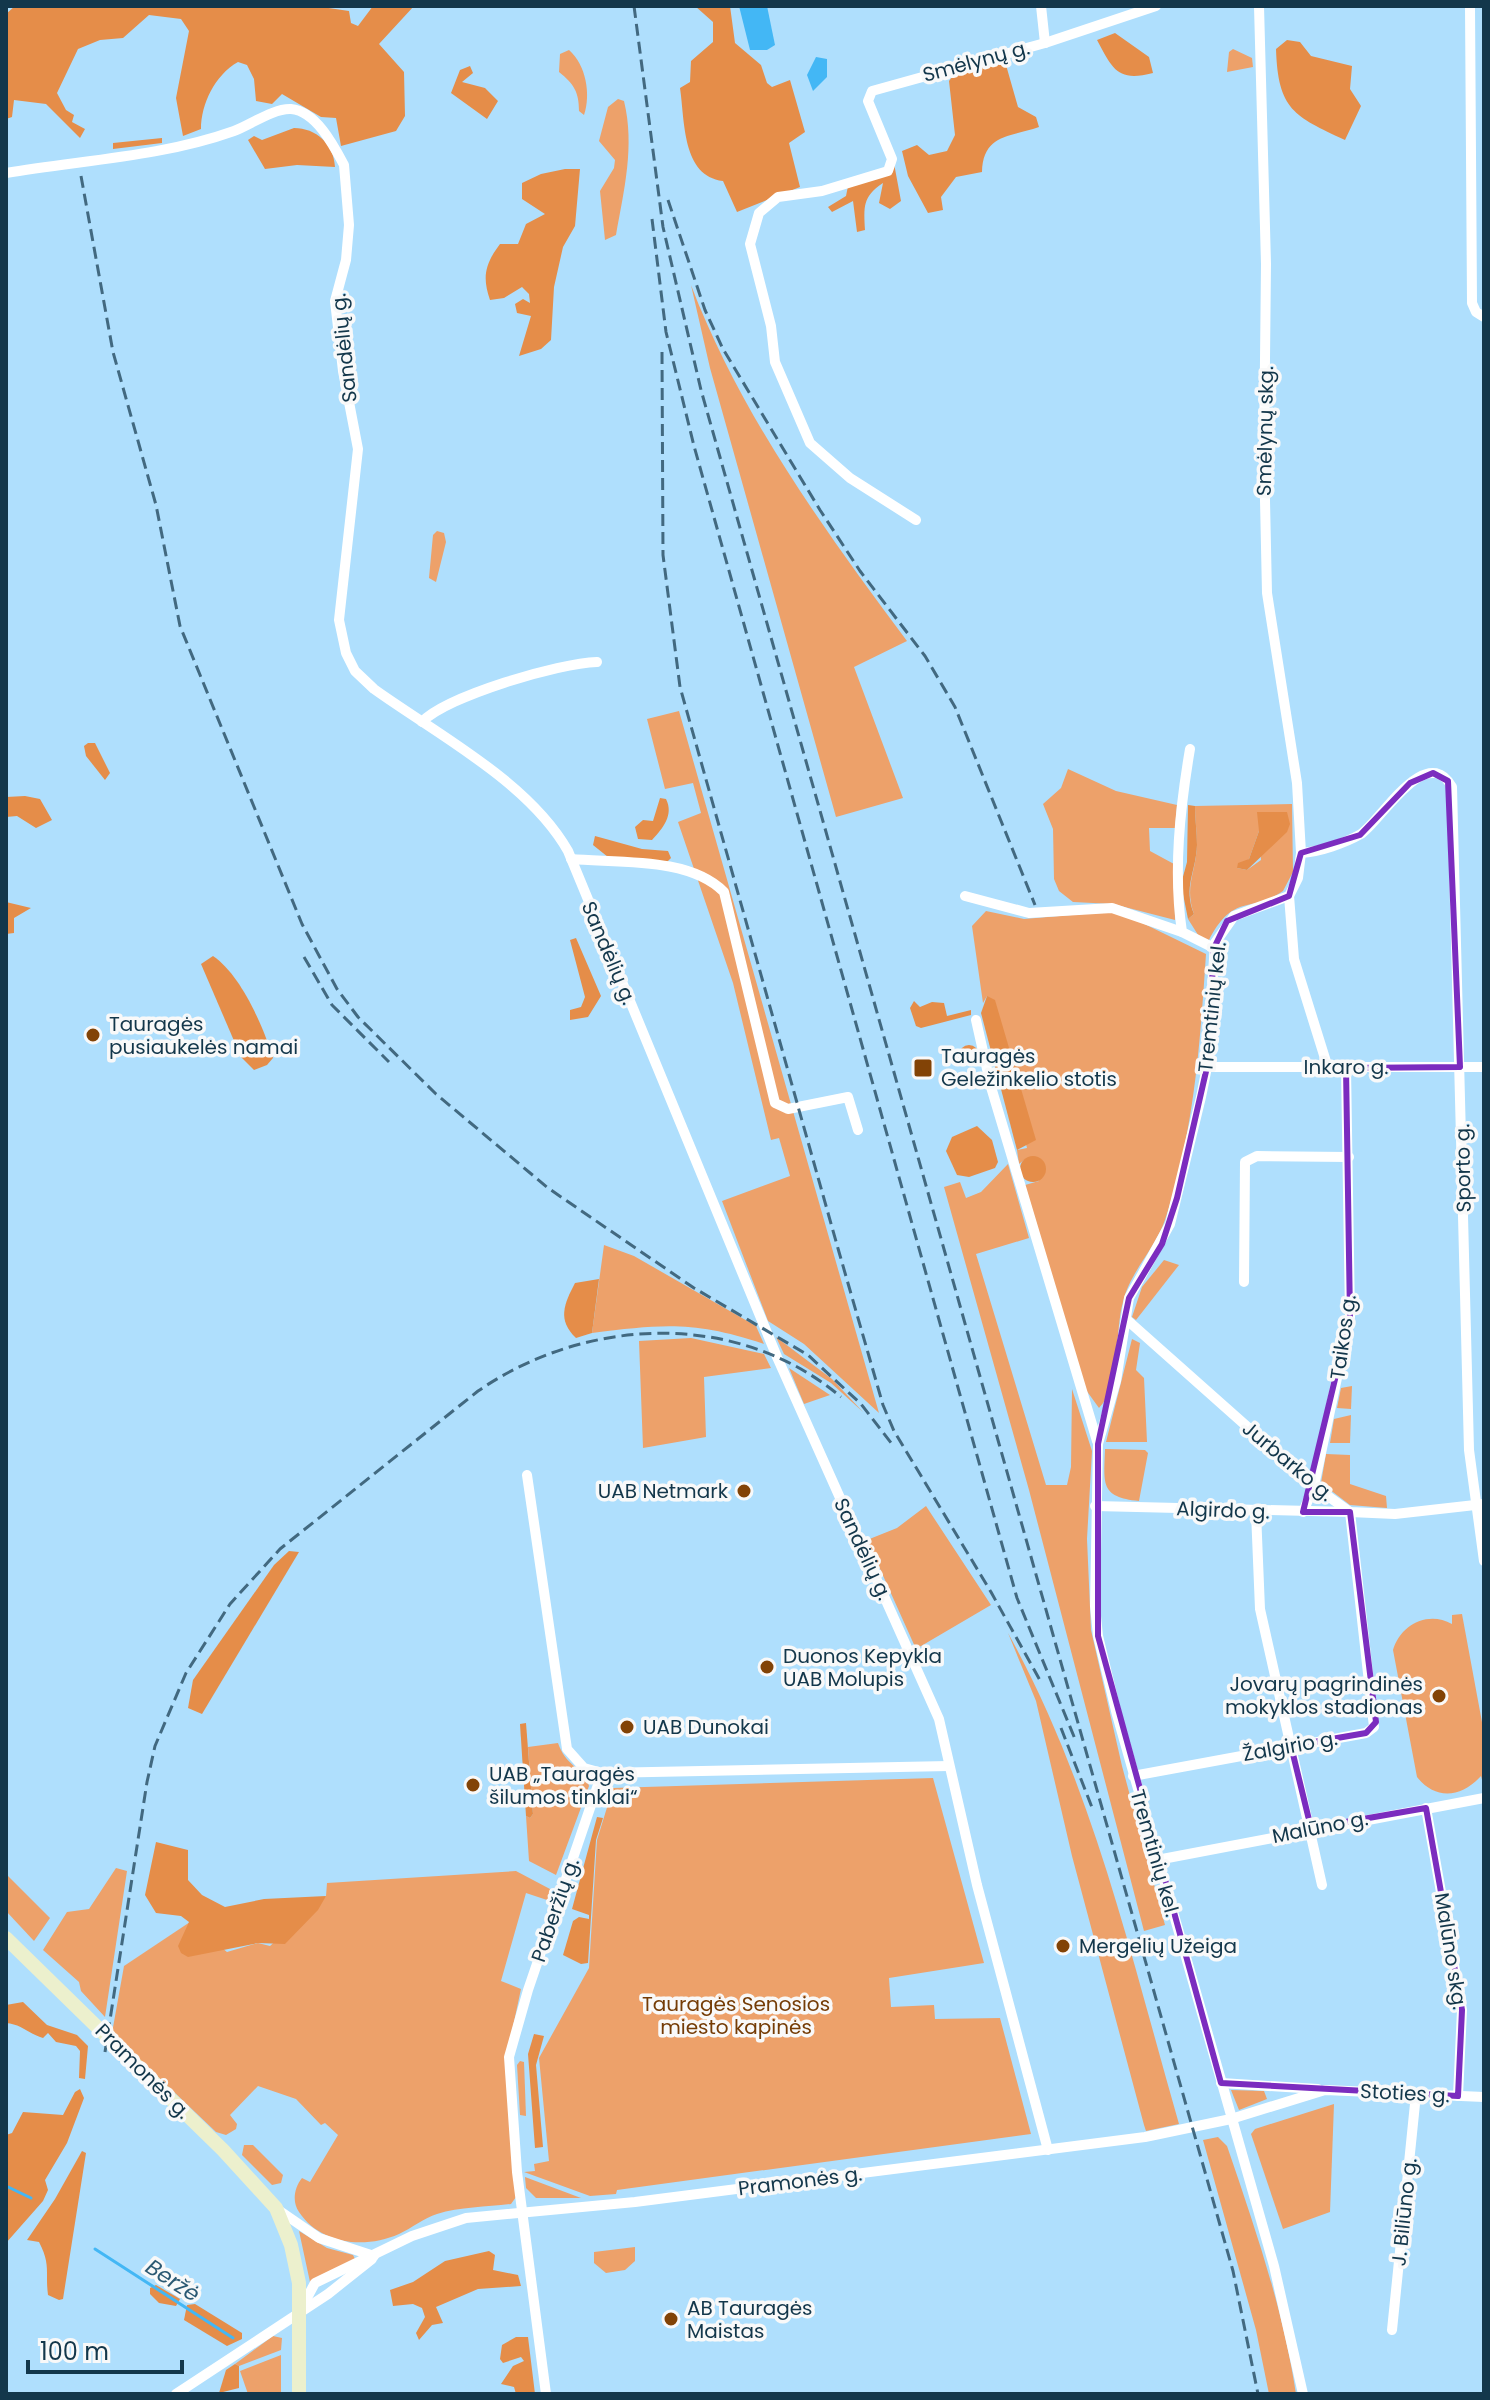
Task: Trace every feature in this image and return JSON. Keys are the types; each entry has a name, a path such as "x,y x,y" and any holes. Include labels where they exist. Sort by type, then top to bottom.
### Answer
{"main road":[{"name":"Pramonės g.","path":"6,1938 223,2150 276,2208 291,2245 301,2309 299,2394"}],"street":[{"path":"1041,6 1045,43"},
{"name":"Smėlynų g.","path":"916,520 850,478 810,443 775,362 771,326 750,244 753,223 759,213 778,197 844,186 882,175 892,165 868,101 872,91 1045,43 1156,6"},
{"name":"Smėlynų skg.","path":"1259,6 1266,264 1264,454 1267,593 1297,783 1301,853"},
{"path":"1470,6 1472,303 1476,312 1484,317"},
{"name":"Sandėlių g.","path":"6,173 146,153 226,133 288,109 303,113 323,131 344,165 349,225 346,260 335,301 343,371 358,449 342,588 340,635 355,671 526,797 555,828 571,859 777,1357 939,1719 1048,2150"},
{"path":"422,722 437,710 512,681 561,667 597,662"},
{"path":"1182,932 1178,880 1182,808 1190,749"},
{"name":"Sporto g.","path":"1301,853 1360,835 1410,783 1433,773 1443,776 1452,787 1469,1450 1479,1505 1484,1561"},
{"path":"1301,853 1298,878 1289,896 1294,959 1328,1068"},
{"path":"571,859 689,869 715,882 724,892 775,1103 788,1109 848,1097 858,1130"},
{"path":"965,896 1029,913 1112,908 1182,932 1214,948"},
{"name":"Tremtinių kel.","path":"1289,896 1234,916 1220,931 1214,948 1207,1067 1170,1224 1133,1289 1098,1444 1095,1506 1098,1636 1133,1776 1279,2282 1303,2394"},
{"name":"Tremtinių kel.","path":"976,1020 991,1087 1098,1444"},
{"name":"Inkaro g.","path":"1207,1067 1484,1067"},
{"name":"Taikos g.","path":"1303,1512 1314,1486 1350,1317 1346,1068"},
{"path":"1244,1282 1245,1162 1257,1156 1349,1157"},
{"name":"Jurbarko g.","path":"1126,1319 1314,1486 1350,1512 1395,1514 1479,1505"},
{"path":"1087,1409 1097,1415 1108,1408"},
{"path":"527,1475 567,1749 584,1768 602,1773 949,1766"},
{"name":"Algirdo g.","path":"1095,1506 1350,1512"},
{"path":"1256,1512 1260,1609 1322,1885"},
{"name":"Žalgirio g.","path":"1133,1776 1366,1733 1376,1722 1350,1512"},
{"name":"Paberžių g.","path":"546,2394 509,2079 512,2042 602,1773"},
{"name":"Malūno g.","path":"1157,1860 1311,1828 1484,1798"},
{"name":"Malūno skg.","path":"1426,1808 1462,2010 1458,2096"},
{"name":"Stoties g.","path":"1221,2083 1484,2097"},
{"path":"1267,2085 1272,2094 1269,2108"},
{"name":"Stoties g.","path":"1231,2119 1325,2090"},
{"name":"J. Biliūno g.","path":"1392,2330 1416,2094"},
{"name":"Pramonės g.","path":"176,2394 301,2309 315,2283 440,2225 523,2212 1048,2150 1145,2137 1231,2119"},
{"name":"Pramonės g.","path":"276,2208 319,2238 374,2256"}],"highlighted area":[{"path":"1433,773 1448,781 1460,1067 1346,1068 1350,1317 1303,1512 1350,1512 1376,1722 1366,1733 1291,1746 1311,1828 1426,1808 1462,2010 1458,2096 1221,2083 1098,1636 1098,1444 1129,1298 1162,1244 1177,1198 1207,1067 1214,948 1227,921 1289,896 1301,853 1360,835 1410,783"}],"green space":[{"path":"1233,49 1252,58 1253,67 1227,72 1229,52"},
{"path":"569,50 580,64 586,80 584,115 579,111 575,89 559,72 560,54"},
{"path":"618,99 624,101 627,118 627,168 616,235 605,240 600,191 614,168 615,160 599,141 608,107"},
{"path":"691,285 711,333 759,425 816,514 907,641 854,667 903,798 836,817 710,368"},
{"path":"437,531 444,533 446,542 436,582 429,578 433,535"},
{"path":"679,711 879,1413 804,1344 768,1321 722,1201 790,1176 779,1138 771,1140 733,983 678,822 701,813 693,783 665,789 647,719"},
{"path":"1068,769 1116,791 1177,805 1175,828 1149,828 1150,851 1174,864 1175,920 1113,904 1073,902 1059,891 1054,879 1053,829 1043,804 1061,788"},
{"path":"1292,804 1293,872 1283,891 1261,902 1235,909 1226,915 1209,940 1200,938 1188,919 1194,914 1190,887 1197,845 1195,806","holes":["1259,831 1261,860 1247,870 1237,868 1249,859"]},
{"path":"986,911 1024,919 1108,912 1128,916 1206,954 1198,1055 1183,1155 1165,1220 1126,1291 1114,1373 1106,1399 1099,1408 1086,1390 1025,1185 1039,1181 1024,1160 1019,1164 1017,1150 1027,1148 987,996 983,1003 972,926"},
{"path":"1008,1164 1029,1238 976,1254 1046,1485 1067,1485 1071,1467 1072,1389 1092,1451 1087,1539 1091,1630 1122,1766 1165,1925 1144,1931 1029,1490 944,1187 960,1182 966,1198 981,1192"},
{"path":"604,1245 634,1256 756,1326 764,1344 718,1331 679,1326 592,1333"},
{"path":"1164,1260 1179,1265 1136,1320 1132,1317 1142,1287"},
{"path":"776,1337 832,1379 863,1412 831,1383 784,1354"},
{"path":"691,1338 764,1354 771,1368 704,1377 706,1437 643,1448 639,1341"},
{"path":"1132,1339 1140,1343 1136,1370 1144,1378 1147,1442 1106,1442"},
{"path":"789,1368 830,1395 804,1404"},
{"path":"1352,1386 1351,1409 1337,1408 1341,1388"},
{"path":"1351,1415 1350,1443 1330,1443 1334,1419"},
{"path":"1105,1449 1145,1450 1148,1453 1139,1501 1117,1496 1107,1487"},
{"path":"1326,1454 1350,1455 1350,1484 1386,1496 1387,1508 1350,1505 1321,1483"},
{"path":"926,1506 991,1605 916,1649 867,1540 897,1528"},
{"name":"Jovarų pagrindinės mokyklos stadionas","path":"1462,1614 1484,1733 1484,1787 1481,1776 1457,1792 1441,1793 1424,1785 1417,1777 1393,1650 1402,1633 1416,1622 1434,1619 1452,1624 1452,1615"},
{"path":"1008,1633 1038,1691 1087,1812 1179,2124 1146,2131 1072,1856 1036,1701"},
{"path":"558,1743 589,1786 556,1875 529,1861 526,1816 530,1818 533,1814 528,1747"},
{"name":"Tauragės Senosios miesto kapinės","path":"933,1778 984,1963 889,1978 891,2007 934,2005 935,2019 1000,2018 1031,2134 590,2196 524,2172 535,2171 534,2164 549,2161 539,2058 589,1968 597,1840 613,1788"},
{"path":"116,1868 127,1871 105,2017 81,1991 79,1982 43,1950 67,1912 89,1909"},
{"path":"516,1871 550,1889 550,1901 526,1893 501,1981 521,1989 505,2064 516,2197 511,2204 437,2214 399,2234 372,2242 331,2237 308,2223 295,2204 295,2195 302,2178 310,2182 338,2135 325,2123 321,2125 296,2099 258,2086 230,2115 237,2124 236,2129 226,2135 216,2132 112,2033 124,1966 190,1922 227,1952 258,1943 270,1946 326,1896 327,1883"},
{"path":"6,1874 50,1918 34,1941 6,1911"},
{"path":"520,2061 524,2062 526,2116 520,2115 517,2065"},
{"path":"1231,2090 1264,2091 1267,2099 1239,2110"},
{"path":"1334,2104 1330,2212 1283,2229 1251,2134 1255,2129"},
{"path":"1218,2137 1227,2146 1267,2268 1284,2330 1296,2394 1269,2394 1256,2330 1203,2140"},
{"path":"244,2145 253,2145 283,2175 281,2183 272,2185 242,2155"},
{"path":"525,2177 581,2198 536,2198 526,2188"},
{"path":"299,2231 327,2248 353,2255 355,2259 310,2282"},
{"path":"635,2247 635,2261 625,2270 606,2273 594,2263 594,2252"},
{"path":"273,2336 282,2338 281,2350 239,2366 235,2364"},
{"path":"281,2355 281,2394 248,2394 240,2371"}],"shaded area":[{"path":"15,6 315,6 349,11 351,23 358,26 373,6 414,6 379,44 404,72 405,116 396,131 341,146 336,118 321,117 282,94 272,104 256,101 254,79 247,65 238,62 223,74 211,91 201,129 183,136 176,98 189,31 181,19 149,15 123,38 100,40 78,49 57,93 66,110 74,115 72,122 85,129 80,138 46,104 14,100 12,117 6,119 6,14"},
{"path":"695,6 730,6 735,43 761,65 767,83 772,87 790,80 805,132 789,143 800,187 737,212 723,181 710,177 700,169 693,158 685,131 680,88 690,82 691,61 713,42 713,22"},
{"path":"1115,33 1149,57 1153,73 1132,76 1113,66 1097,40"},
{"path":"1287,40 1300,42 1311,56 1352,66 1350,89 1361,106 1345,140 1301,117 1285,98 1280,86 1276,49"},
{"path":"988,64 1006,65 1018,107 1036,117 1039,127 993,144 987,150 982,172 956,177 941,197 943,210 928,213 908,176 902,151 917,145 929,155 947,151 955,135 949,81 955,73"},
{"path":"470,66 473,73 462,82 485,88 498,101 487,119 451,93 460,70"},
{"path":"294,128 310,131 322,139 331,151 335,167 297,165 265,169 248,140 254,136 262,140"},
{"path":"162,138 162,143 113,149 113,143"},
{"path":"893,158 901,201 890,209 879,203 883,183 868,198 865,230 857,232 853,201 832,212 828,207 846,196 849,181 887,167"},
{"path":"580,169 575,226 563,247 554,287 551,340 541,349 519,356 531,316 517,313 515,304 523,299 530,303 529,294 522,287 504,298 490,300 486,271 500,244 518,244 526,224 545,214 522,199 522,183 541,174"},
{"path":"95,743 110,773 105,780 86,756 84,746"},
{"path":"6,797 40,799 52,820 36,828 17,816 6,817"},
{"path":"660,798 666,799 668,805 666,821 652,840 638,839 635,827 643,820 653,821"},
{"path":"1188,805 1195,806 1197,845 1190,887 1194,914 1188,919 1181,884 1187,862"},
{"path":"1257,812 1287,812 1290,824 1287,832 1247,870 1237,868 1238,863 1249,859 1259,831"},
{"path":"595,836 642,849 668,851 671,858 667,862 608,857 593,845"},
{"path":"6,902 31,908 14,918 14,933 6,934"},
{"path":"576,938 601,996 588,1017 570,1020 570,1010 581,1007 585,997 570,940"},
{"path":"213,956 233,975 257,1017 273,1058 267,1065 254,1070 241,1057 201,964"},
{"path":"987,996 995,1000 1036,1140 1017,1150 981,1013"},
{"path":"914,1001 920,1007 932,1002 944,1003 947,1016 971,1010 971,1015 921,1028 916,1026 910,1008"},
{"path":"969,1045 976,1048 979,1055 976,1062 969,1065 962,1062 959,1055 962,1048"},
{"path":"977,1126 992,1140 998,1162 995,1168 969,1177 957,1175 946,1151 952,1137"},
{"path":"1033,1156 1042,1160 1046,1169 1042,1178 1033,1182 1024,1178 1020,1169 1024,1160"},
{"path":"599,1279 592,1333 576,1338 564,1318 568,1298 575,1283"},
{"path":"289,1551 299,1552 202,1714 188,1708 193,1680 274,1565"},
{"path":"526,1723 533,1814 530,1818 526,1816 520,1724"},
{"path":"597,1817 603,1818 596,1840 588,1963 581,1964 563,1955 573,1921 579,1917 589,1919 589,1915 572,1909"},
{"path":"156,1842 188,1850 188,1880 202,1895 225,1907 264,1899 326,1896 318,1910 285,1944 258,1943 188,1957 181,1953 178,1946 189,1922 181,1916 156,1913 145,1895"},
{"path":"23,2002 47,2025 77,2035 88,2046 85,2079 79,2078 80,2051 76,2046 56,2042 48,2033 43,2038 6,2023 6,2005"},
{"path":"534,2034 544,2036 536,2065 543,2147 535,2148 528,2054"},
{"path":"80,2089 84,2098 67,2143 45,2180 48,2190 43,2201 6,2243 6,2135 12,2133 23,2112 63,2115 75,2092"},
{"path":"82,2151 86,2153 63,2299 59,2300 48,2295 46,2263 39,2242 27,2240"},
{"path":"489,2251 495,2255 493,2270 518,2275 521,2286 478,2289 436,2307 443,2323 432,2325 419,2340 416,2333 425,2317 422,2308 413,2304 393,2306 390,2290 413,2282 445,2261"},
{"path":"156,2285 180,2299 176,2306 159,2303 150,2294 150,2288"},
{"path":"195,2304 242,2333 242,2339 227,2346 184,2320 187,2305"},
{"path":"516,2337 528,2337 535,2394 516,2394 514,2387 501,2384 513,2366 524,2361 521,2357 503,2363 500,2359 502,2345"},
{"path":"235,2364 239,2366 239,2388 219,2393 226,2370"}],"water":[{"path":"739,6 767,6 775,45 767,50 750,50"},
{"path":"816,57 827,59 827,77 813,91 807,75"}],"waterway":[{"name":"Beržė","path":"6,2186 31,2198"},
{"name":"Beržė","path":"95,2249 233,2338"}],"railway":[{"path":"634,6 663,227 701,390 1233,2271 1258,2394"},
{"path":"81,176 113,352 156,505 180,626 302,924 337,989 358,1017 436,1094 548,1188 694,1288 808,1355 861,1404 892,1444"},
{"path":"668,200 705,310 723,349 820,510 860,571 925,656 955,707 1035,905"},
{"path":"652,219 666,332 694,446 1017,1598 1075,1739"},
{"path":"662,352 663,555 680,687 839,1252 883,1405 894,1431 991,1592 1042,1684"},
{"path":"304,957 332,1005 389,1062"},
{"path":"105,2052 155,1746 186,1673 230,1604 280,1549 478,1391 521,1366 566,1348 614,1337 662,1333 710,1337 756,1349 800,1369 841,1397"},
{"path":"1061,1728 1093,1810"}],"place":[{"name":"Tauragės pusiaukelės namai","path":"93,1035"},
{"name":"Tauragės Geležinkelio stotis","path":"923,1068"},
{"name":"UAB Netmark","path":"744,1491"},
{"name":"Duonos Kepykla UAB Molupis","path":"767,1667"},
{"name":"Jovarų pagrindinės mokyklos stadionas","path":"1439,1696"},
{"name":"UAB Dunokai","path":"627,1727"},
{"name":"UAB „Tauragės šilumos tinklai“","path":"473,1785"},
{"name":"Mergelių Užeiga","path":"1063,1946"},
{"name":"AB Tauragės Maistas","path":"671,2319"}]}
